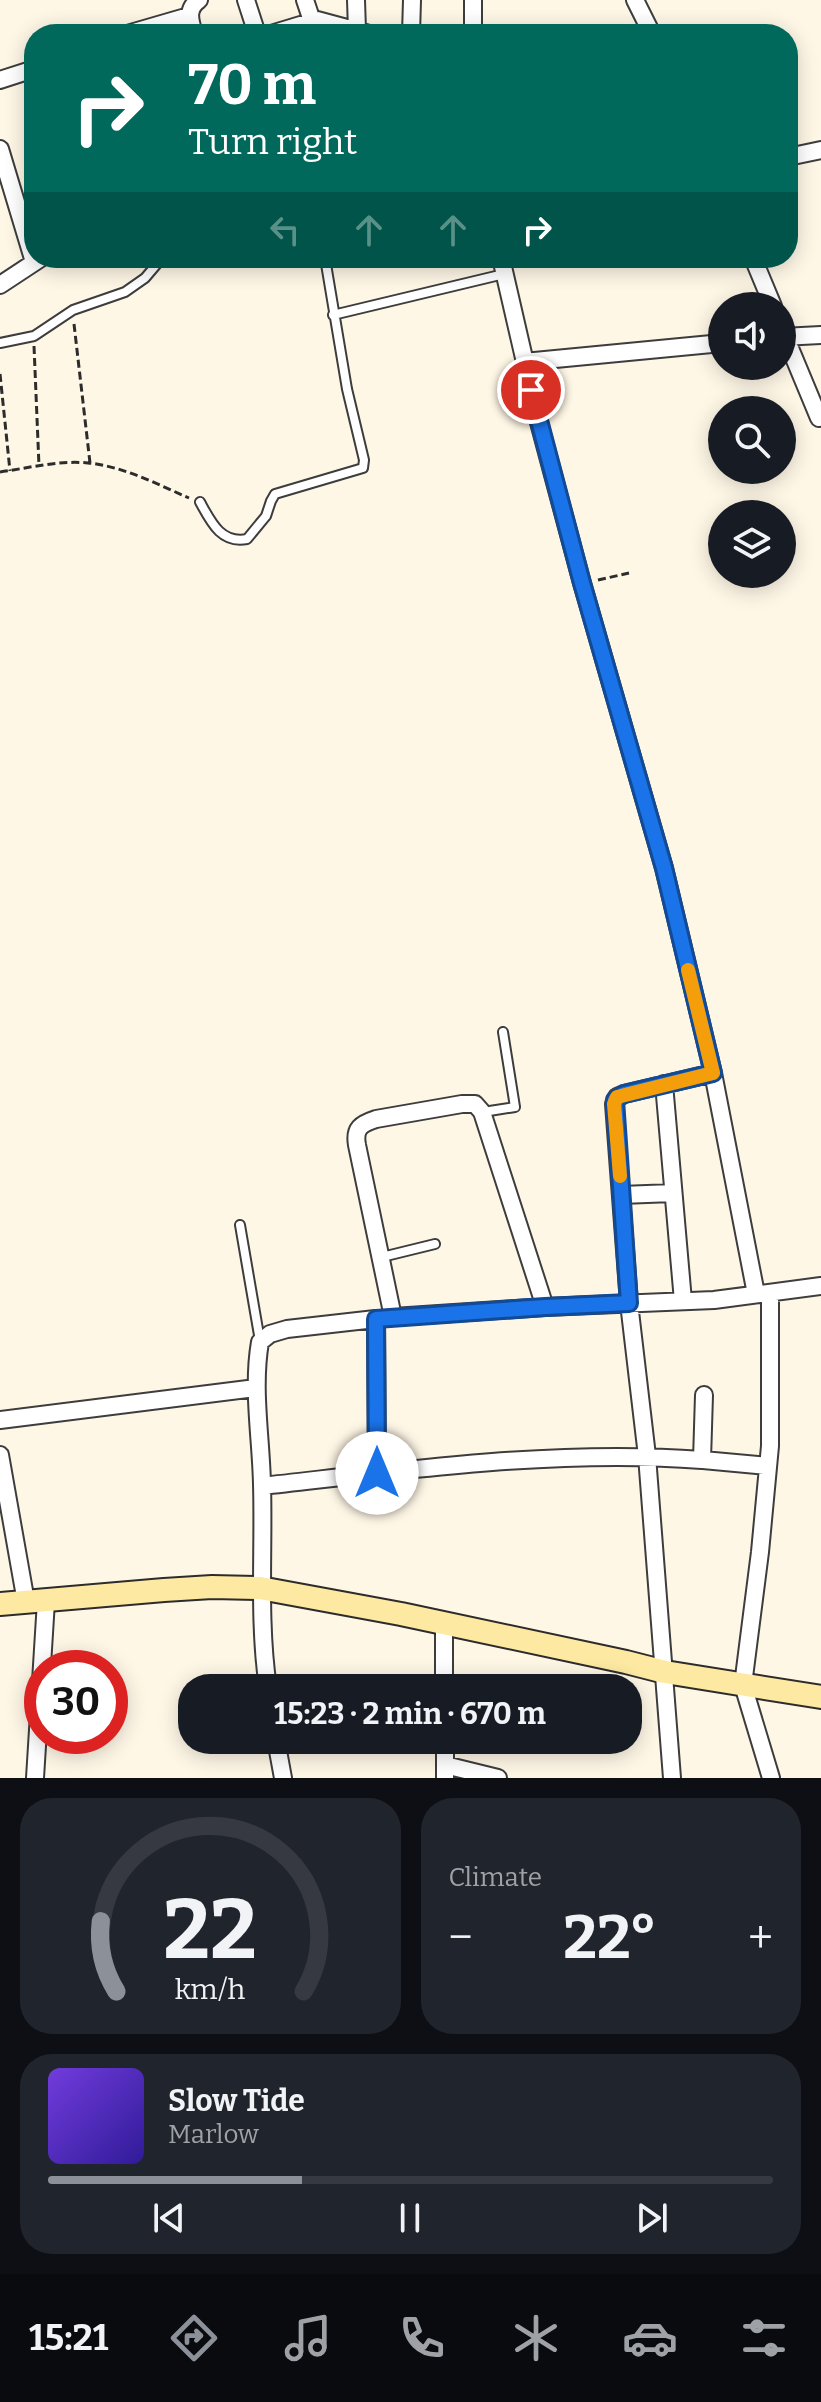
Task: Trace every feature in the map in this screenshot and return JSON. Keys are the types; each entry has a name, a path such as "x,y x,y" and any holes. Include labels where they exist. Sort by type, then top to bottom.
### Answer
{"street":[{"path":"191,24 189,16 192,5 199,0"},
{"path":"246,0 254,24"},
{"path":"305,0 312,21"},
{"path":"356,0 361,24"},
{"path":"411,24 412,0"},
{"path":"473,0 473,24"},
{"path":"635,0 647,24"},
{"path":"163,24 189,16"},
{"path":"303,24 312,21 326,24"},
{"path":"0,80 24,73"},
{"path":"0,149 24,221"},
{"path":"798,155 821,150"},
{"path":"0,285 25,268"},
{"path":"502,268 582,583 664,868 763,1294 768,1466 743,1685 771,1778"},
{"path":"757,268 767,292"},
{"path":"796,334 821,335"},
{"path":"524,362 708,344"},
{"path":"796,364 819,418"},
{"path":"672,1778 647,1456 629,1303 615,1100 624,1094 713,1073"},
{"path":"664,1084 683,1301"},
{"path":"377,1473 384,1318 382,1257 355,1136 357,1129 376,1119 450,1105 475,1104 482,1112 545,1307"},
{"path":"621,1195 673,1193"},
{"path":"267,1674 260,1588 262,1486 256,1388 260,1342 270,1334 287,1329 384,1318 714,1300 821,1286"},
{"path":"0,1420 256,1388"},
{"path":"703,1460 704,1395"},
{"path":"0,1455 36,1601 35,1778"},
{"path":"262,1486 512,1462 647,1456 768,1466"},
{"path":"0,1604 180,1589 260,1588 401,1614 665,1672 821,1697"},
{"path":"444,1625 444,1674"},
{"path":"279,1754 283,1778"},
{"path":"445,1771 498,1778"}],"lane":[{"path":"0,343 34,336 73,310 136,286 153,268"},
{"path":"200,502 211,523 223,536 238,541 247,539 266,516 275,494 363,468 364,460 347,389 326,268"},
{"path":"333,315 495,268"},
{"path":"482,1112 515,1107 503,1032"},
{"path":"240,1225 260,1342"},
{"path":"382,1257 435,1244"}],"path":[{"path":"73,310 90,463"},
{"path":"34,336 39,466"},
{"path":"0,374 10,471"},
{"path":"0,472 68,462 90,463 125,472 200,502"},
{"path":"582,583 629,573"}],"slow traffic":[{"path":"620,1176 614,1104 617,1097 713,1073 688,970"}],"route":[{"path":"377,1473 376,1319 629,1303 615,1100 624,1094 713,1073 664,868 582,583 531,390"}]}
